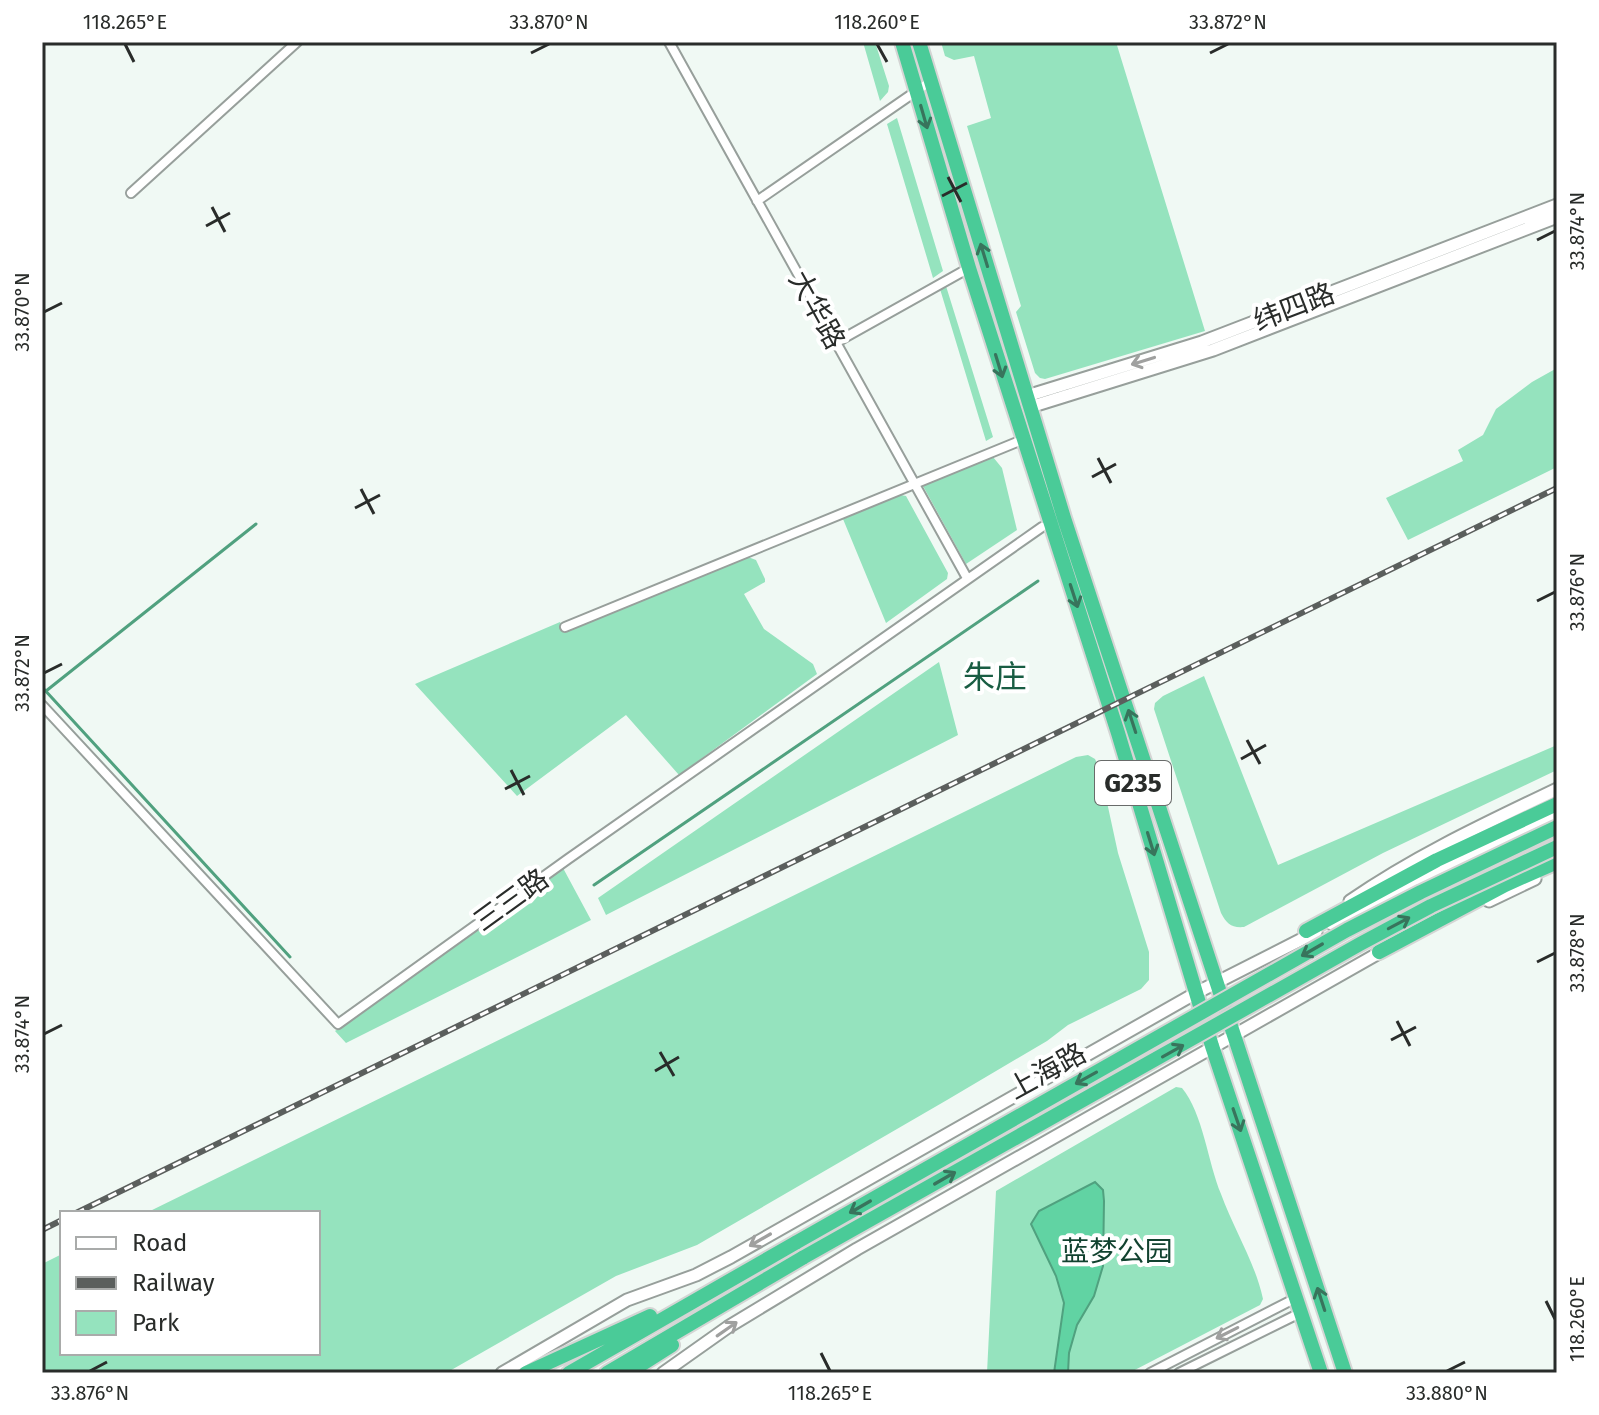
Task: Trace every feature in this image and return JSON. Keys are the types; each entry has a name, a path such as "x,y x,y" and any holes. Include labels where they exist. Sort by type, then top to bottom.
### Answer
{"highway":[{"name":"G235","path":"902,42 1022,440 1118,733 1212,1046 1321,1373"},
{"name":"G235","path":"919,42 1029,402 1345,1373"},
{"path":"1306,931 1437,860 1557,804"},
{"name":"上海路","path":"569,1373 1347,930 1557,827"},
{"name":"上海路","path":"607,1373 804,1257 1360,944 1431,906 1557,847"},
{"path":"1379,952 1557,862"},
{"path":"547,1373 698,1291 727,1282"},
{"path":"628,1373 742,1294"},
{"path":"526,1373 629,1327"}],"main road":[{"name":"纬四路","path":"1029,402 1202,342 1557,205"},
{"name":"纬四路","path":"1029,402 1213,350 1557,217"},
{"name":"上海路","path":"502,1373 627,1300 696,1275 731,1257 1306,931 1396,871 1557,789"},
{"name":"上海路","path":"1232,973 1557,813"},
{"path":"663,1373 728,1327 806,1279 1235,1032 1379,952 1557,869"}],"street":[{"path":"131,193 297,42"},
{"name":"大华路","path":"669,42 967,578"},
{"path":"757,201 931,81"},
{"path":"835,343 969,268"},
{"path":"565,627 1022,440"},
{"name":"三三路","path":"42,705 338,1024 1042,527"},
{"path":"1150,1373 1299,1305"},
{"path":"1179,1373 1299,1305"}],"green space":[{"path":"863,42 875,42 889,86 880,101"},
{"path":"941,42 1116,42 1205,331 1045,379 1035,373 1016,312 1021,306 967,126 991,118 974,56 954,60 945,56"},
{"path":"897,118 943,271 933,278 887,124"},
{"path":"946,286 993,437 986,441 940,289"},
{"path":"1557,368 1557,467 1408,540 1386,498 1463,461 1458,450 1483,435 1496,409"},
{"path":"993,457 1002,468 1017,530 966,564 923,486"},
{"path":"901,495 906,496 948,573 947,579 886,623 843,519"},
{"path":"748,557 756,560 765,582 744,594 764,629 813,664 817,674 679,775 626,715 517,796 415,684 560,622 564,630"},
{"path":"939,662 958,735 606,915 598,898"},
{"path":"1204,676 1278,865 1557,745 1557,770 1383,853 1244,927 1236,927 1227,923 1221,913 1154,709 1155,703 1163,696"},
{"path":"1088,755 1095,759 1100,770 1118,853 1149,952 1149,980 1141,989 1068,1025 1047,1041 697,1245 616,1276 446,1373 42,1373 42,1264 60,1255 60,1355 320,1355 320,1211 150,1211 1076,757"},
{"path":"563,868 591,920 346,1043 335,1031"},
{"name":"蓝梦公园","path":"1176,1087 1182,1088 1195,1111 1216,1182 1259,1285 1263,1299 1260,1305 1129,1373 987,1373 996,1191"}],"shaded area":[{"path":"1095,1182 1103,1190 1103,1266 1094,1296 1077,1325 1069,1353 1068,1373 1054,1373 1064,1303 1056,1276 1031,1224 1039,1211"}],"waterway":[{"path":"46,691 256,524"},
{"path":"594,885 1038,581"},
{"path":"42,687 290,957"}],"railway":[{"path":"80,1211 1557,488"},
{"path":"42,1230 60,1221"}],"district":[{"name":"朱庄","path":"995,677"}]}
